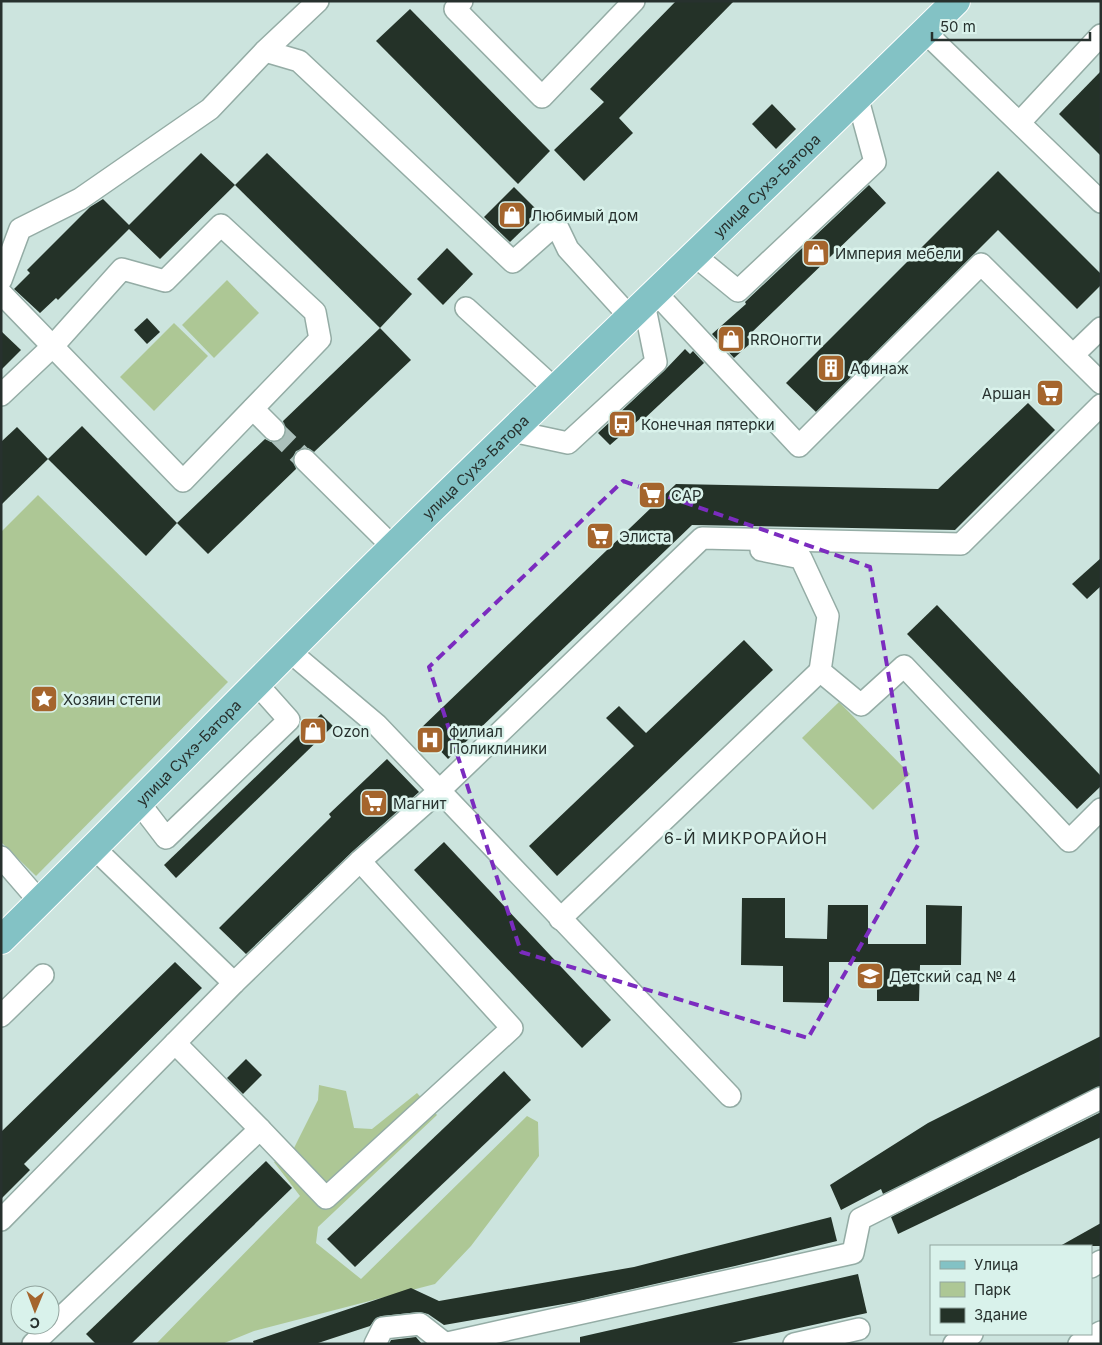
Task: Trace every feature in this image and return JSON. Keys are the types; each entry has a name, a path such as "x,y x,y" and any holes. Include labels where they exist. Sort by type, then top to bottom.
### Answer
{"main road":[{"name":"улица Сухэ-Батора","path":"1,940 140,804 288,650 956,1"}],"lane":[{"path":"1,280 20,229 80,199 210,109 265,51 318,1"},
{"path":"462,1 455,9 542,97 634,1"},
{"path":"925,32 1101,202"},
{"path":"1020,122 1101,35"},
{"path":"265,51 299,61 513,262 556,224 568,249 643,304 799,446 981,264 1101,383"},
{"path":"694,255 738,292 875,162 857,96"},
{"path":"1,293 53,346 183,481 320,339 315,312 221,225 165,282 122,269 53,346 1,395"},
{"path":"512,432 568,443 656,362 643,304"},
{"path":"466,308 555,390"},
{"path":"1073,355 1101,328"},
{"path":"1,1220 234,983 360,861 439,790 702,538 961,544 1101,406"},
{"path":"253,409 274,430"},
{"path":"305,460 394,547"},
{"path":"560,919 820,672 828,616 801,558 702,538"},
{"path":"288,650 377,725 730,1096"},
{"path":"820,672 861,705 904,666 1069,841 1101,809"},
{"path":"140,804 166,838 290,720 256,683"},
{"path":"95,849 234,983"},
{"path":"1,858 40,902"},
{"path":"175,1043 326,1198 512,1028 360,861"},
{"path":"1,1016 43,975"},
{"path":"375,1344 384,1328 420,1324 443,1343 854,1253 860,1219 1101,1098"},
{"path":"33,1344 260,1129"},
{"path":"794,1344 859,1329"},
{"path":"1079,1344 1101,1332"},
{"path":"954,1344 970,1335"}],"highlighted area":[{"path":"623,481 870,567 918,845 808,1038 521,952 429,667"}],"green space":[{"path":"227,280 259,313 214,358 182,325"},
{"path":"174,323 208,356 154,411 120,377"},
{"path":"38,495 228,682 36,876 1,842 1,532"},
{"path":"839,702 910,774 873,810 802,738"},
{"path":"319,1085 346,1091 354,1128 372,1129 417,1093 437,1115 318,1227 316,1243 361,1279 527,1116 538,1122 539,1156 471,1246 435,1284 254,1331 222,1344 156,1344 300,1196 274,1162 293,1150 318,1100"}],"building":[{"path":"676,1 734,1 619,118 633,133 584,181 554,150 604,102 590,89"},
{"path":"410,9 550,151 518,184 376,41"},
{"path":"1101,71 1101,156 1059,114"},
{"path":"772,104 796,129 776,149 752,124"},
{"path":"201,153 235,185 160,259 129,229 58,300 56,298 40,313 14,289 30,273 27,270 90,207 103,199 129,225"},
{"path":"267,153 412,294 380,328 235,185"},
{"path":"998,171 1101,274 1101,285 1077,309 998,230 816,412 786,383"},
{"name":"Империя мебели","path":"869,185 886,203 747,337 752,342 734,358 712,334 746,304 745,302"},
{"name":"Любимый дом","path":"514,187 540,213 510,242 484,217"},
{"path":"447,248 473,274 443,305 417,279"},
{"path":"147,318 160,332 147,344 134,330"},
{"path":"380,328 411,360 314,452 308,448 296,451 293,457 296,469 208,554 177,523 265,439 271,442 282,439 286,433 283,421"},
{"path":"1,331 21,350 1,370"},
{"path":"685,349 690,354 693,351 704,363 644,419 642,417 610,445 598,433"},
{"path":"1028,403 1055,430 955,530 692,525 448,759 420,729 676,484 938,489"},
{"path":"82,426 177,523 146,556 48,459"},
{"path":"17,427 48,459 1,505 1,442"},
{"path":"1101,558 1101,586 1087,599 1072,584"},
{"path":"937,605 1101,776 1101,786 1077,809 907,634"},
{"path":"744,640 773,670 557,876 529,846 634,746 606,718 619,706 646,733"},
{"path":"321,714 333,726 176,878 164,865"},
{"path":"387,759 419,792 352,852 246,954 219,928 331,817 329,814"},
{"path":"444,842 611,1020 582,1048 414,870"},
{"path":"742,898 785,898 785,938 827,939 828,905 868,905 868,944 926,944 926,905 962,906 961,965 920,965 919,1001 877,1001 877,962 829,962 829,1003 783,1002 783,966 741,965"},
{"path":"175,962 202,988 24,1164 30,1170 1,1199 1,1132"},
{"path":"1101,1036 1101,1086 883,1194 881,1189 841,1210 830,1185 928,1123"},
{"path":"246,1059 262,1075 243,1094 227,1078"},
{"path":"504,1071 531,1100 355,1267 327,1239"},
{"path":"1101,1112 1101,1137 898,1234 891,1217"},
{"path":"266,1161 292,1188 131,1344 96,1344 86,1334"},
{"path":"831,1217 837,1241 575,1302 444,1325 428,1314 419,1312 382,1316 376,1318 370,1326 315,1344 254,1344 253,1341 411,1288 439,1301 634,1267"},
{"path":"1101,1223 1101,1246 1062,1245"},
{"path":"858,1274 867,1313 727,1344 580,1344 580,1337"},
{"path":"416,1337 422,1344 389,1344 391,1340"}],"tunnel":[{"path":"274,430 305,460"}],"place":[{"name":"Любимый дом","path":"512,215"},
{"name":"Империя мебели","path":"816,253"},
{"name":"RROногти","path":"731,339"},
{"name":"Афинаж","path":"831,368"},
{"name":"Аршан","path":"1050,393"},
{"name":"Конечная пятерки","path":"622,424"},
{"name":"САР","path":"652,495"},
{"name":"Элиста","path":"600,536"},
{"name":"Хозяин степи","path":"44,699"},
{"name":"Ozon","path":"313,731"},
{"name":"филиал Поликлиники","path":"430,740"},
{"name":"Магнит","path":"374,803"},
{"name":"Детский сад № 4","path":"870,976"}],"district":[{"name":"6-Й МИКРОРАЙОН","path":"746,838"}]}
